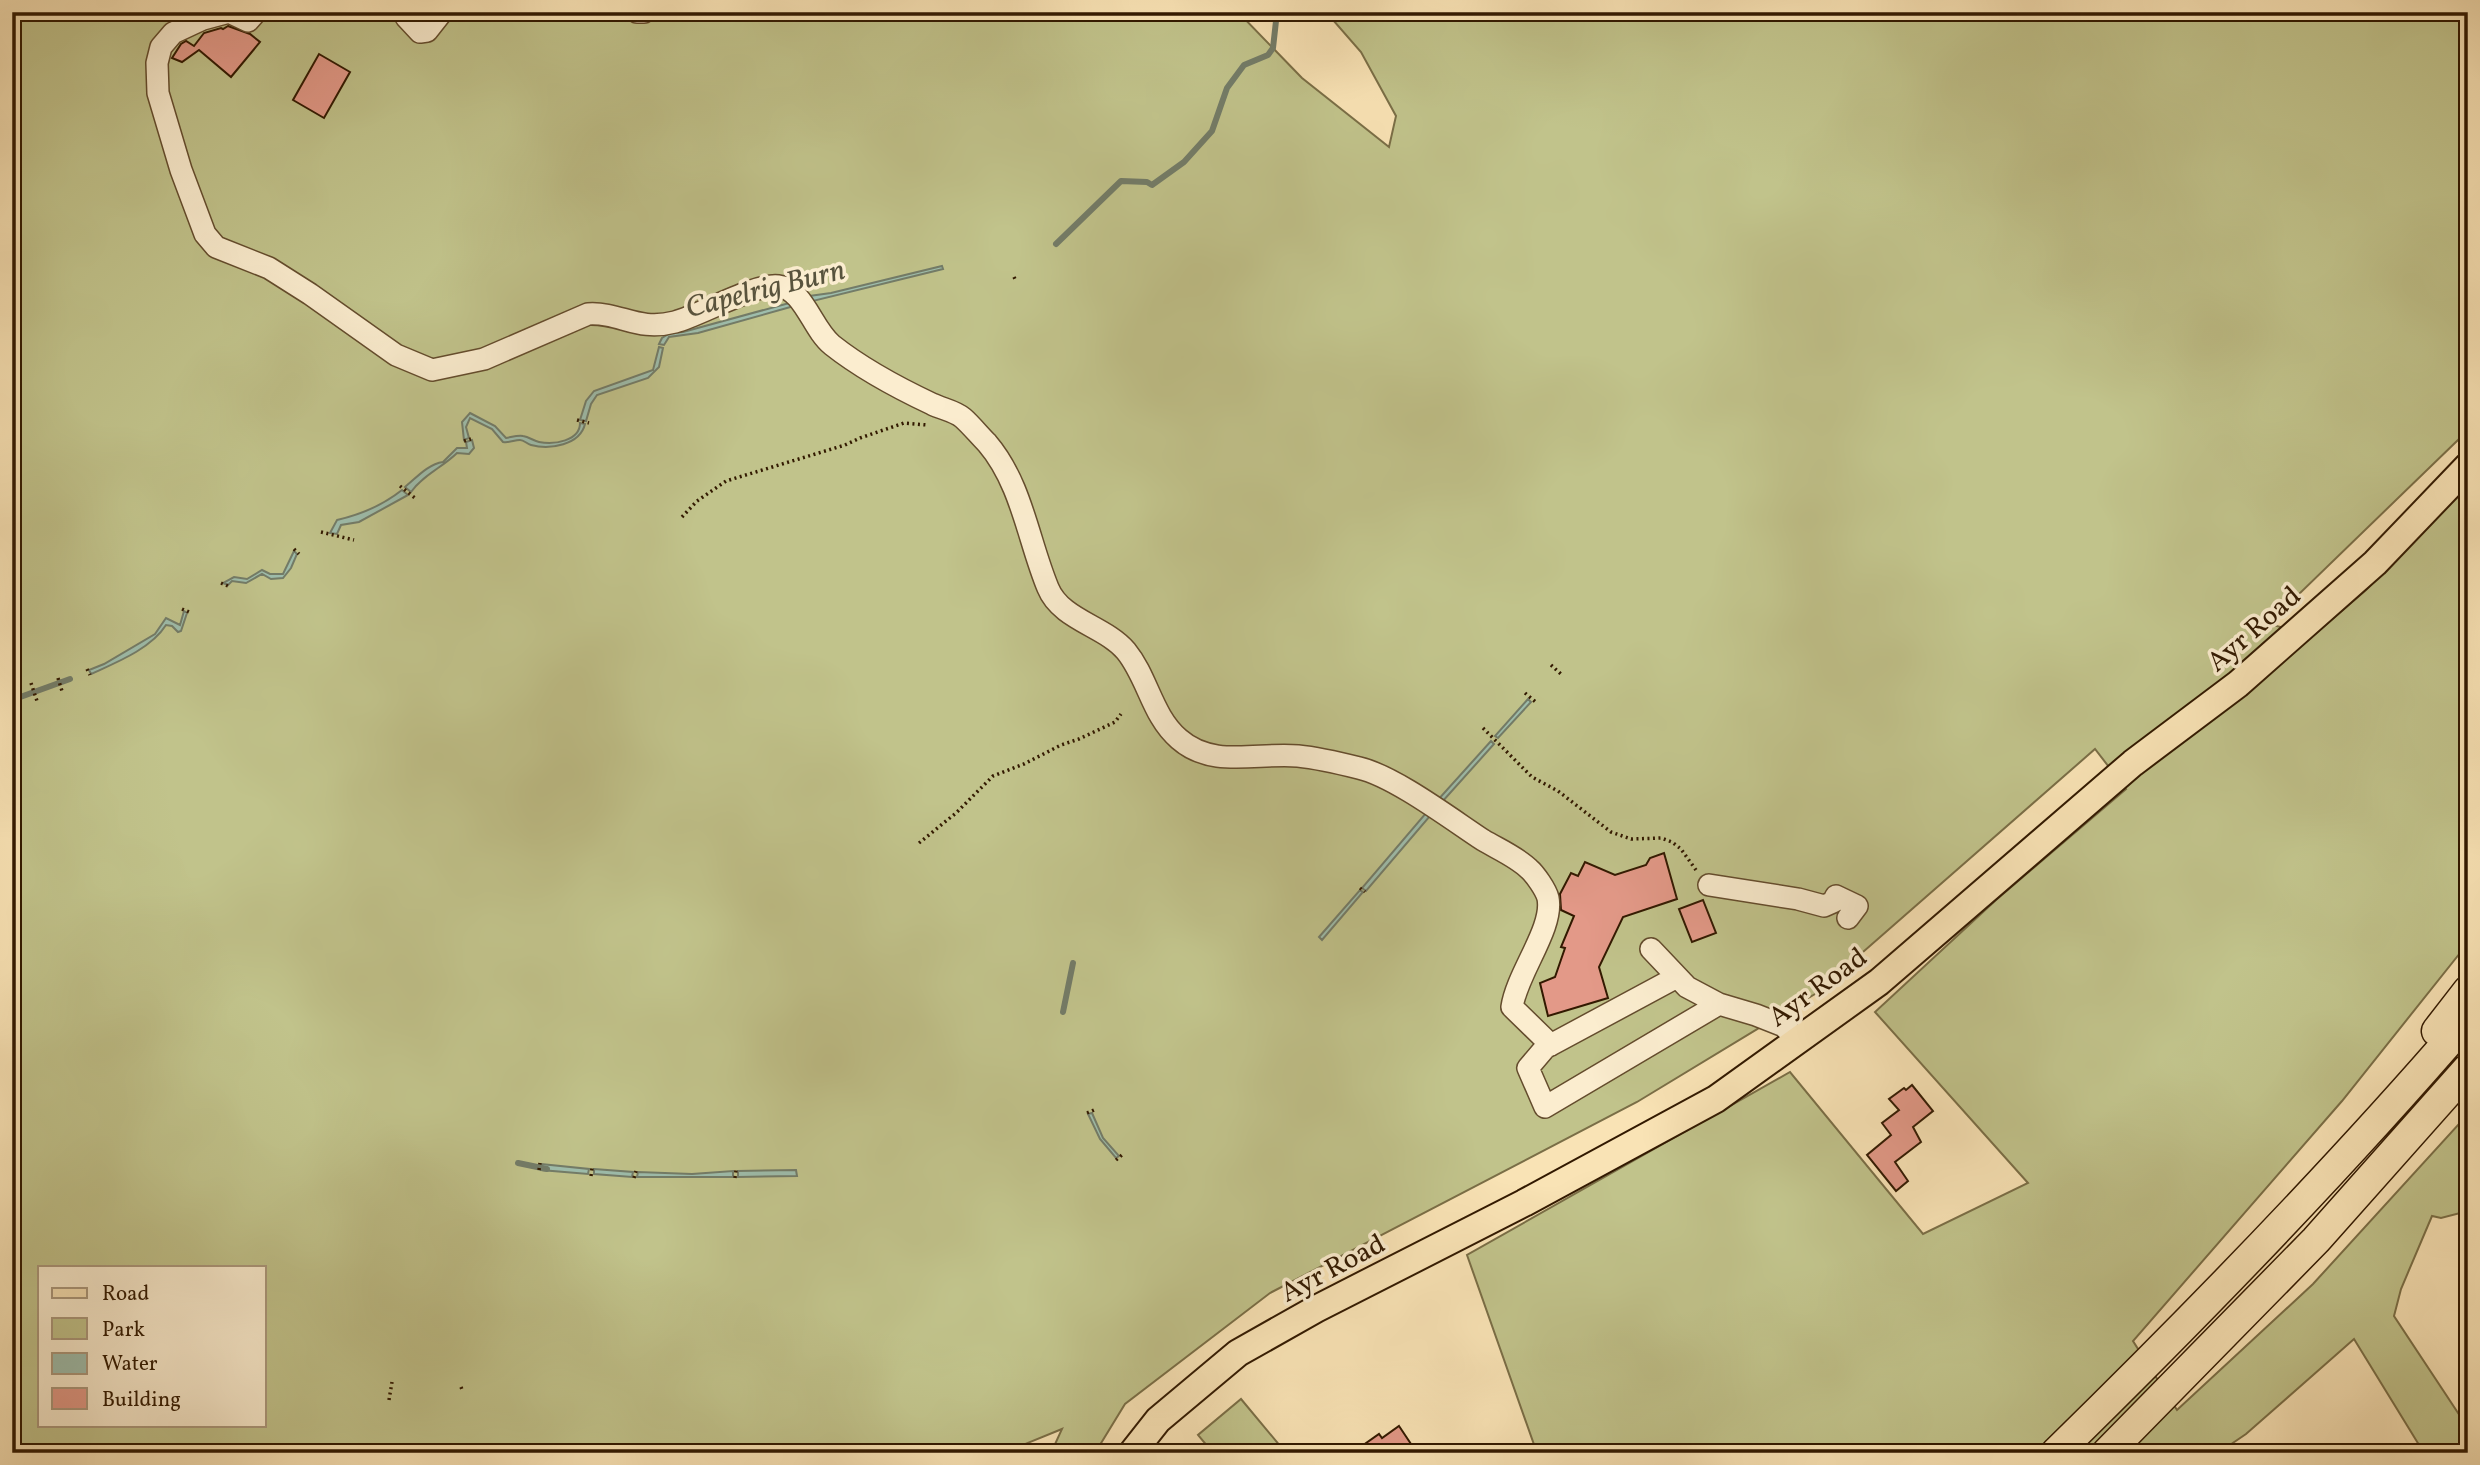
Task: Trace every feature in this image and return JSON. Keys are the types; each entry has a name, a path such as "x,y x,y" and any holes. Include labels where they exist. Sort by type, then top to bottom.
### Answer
{"highway":[{"path":"2315,1189 2468,991"},
{"path":"2056,1453 2217,1293 2406,1091 2468,1019"},
{"path":"2107,1453 2316,1240 2468,1069"},
{"path":"2178,1380 2298,1272 2468,1099"}],"main road":[{"name":"Ayr Road","path":"1132,1453 1158,1420 1238,1353 1316,1309 1524,1203 1716,1099 1879,982 2133,763 2238,684 2375,563 2468,466"}],"lane":[{"path":"256,12 248,21 229,12 203,19 173,33 161,47 157,63 158,93 181,170 205,234 216,247 269,268 310,293 396,355 432,370 484,359 588,314 650,327 674,323 745,294 776,285 790,290 829,343 883,378 933,405 961,416 988,445 1007,472 1049,591 1059,603 1083,622 1113,637 1128,653 1164,723 1181,741 1214,756 1240,759 1269,754 1301,756 1364,769 1396,785 1530,870 1548,897 1545,926 1514,990 1512,1007 1551,1045"},
{"path":"405,12 406,17 421,32 427,31 442,12"},
{"path":"637,12 644,12"},
{"path":"1705,881 1824,906 1833,902 1836,896 1857,906 1848,919"},
{"path":"1651,949 1686,987 1719,1004 1756,1014 1784,1026 1797,1041"},
{"path":"1677,976 1545,1048 1528,1068 1545,1107 1719,1004"}],"path":[{"path":"578,421 587,423"},
{"path":"682,517 698,501 726,481 845,445 904,423 928,425"},
{"path":"464,441 471,439"},
{"path":"402,487 415,498"},
{"path":"321,532 354,540"},
{"path":"294,549 299,554"},
{"path":"221,583 228,586"},
{"path":"182,609 189,612"},
{"path":"1552,666 1561,673"},
{"path":"87,670 90,676"},
{"path":"31,682 37,701"},
{"path":"1526,695 1535,702"},
{"path":"919,843 956,813 993,776 1061,745 1079,740 1115,722 1121,714"},
{"path":"1483,729 1532,777 1558,791 1611,832 1631,839 1661,838 1672,842 1681,849 1705,881"},
{"path":"1360,888 1365,892"},
{"path":"1087,1113 1094,1110"},
{"path":"1116,1160 1122,1155"},
{"path":"538,1170 540,1163"},
{"path":"591,1175 592,1168"},
{"path":"735,1178 736,1170"},
{"path":"634,1178 636,1171"},
{"path":"389,1399 392,1382"},
{"path":"461,1387 463,1392"}],"green space":[{"path":"12,12 1238,12 1302,78 1389,147 1396,116 1361,52 1326,12 2468,12 2468,428 2268,624 2314,635 2366,590 2468,485 2468,943 2342,1101 2133,1341 2177,1410 2313,1284 2468,1114 2468,1211 2441,1218 2432,1216 2401,1289 2394,1316 2468,1428 2468,1453 2424,1453 2354,1339 2246,1434 2218,1453 1537,1453 1467,1255 1790,1072 1923,1234 2028,1183 1875,1012 1996,900 2126,789 2095,749 1815,994 1637,1102 1270,1293 1125,1404 1095,1453 1051,1453 1062,1429 1003,1453 12,1453"},
{"path":"1241,1399 1286,1453 1213,1453 1198,1435"}],"water":[{"path":"942,266 943,269 813,301 809,296 831,293"},
{"path":"793,302 794,306 698,333 669,337 664,345 659,344 662,338 670,333 683,332"},
{"path":"659,347 663,348 659,367 648,378 597,395 586,421 580,420 586,401 594,391 653,370"},
{"path":"470,413 495,426 506,438 521,436 545,443 571,438 579,429 580,423 585,424 582,431 571,441 547,447 521,440 503,442 492,429 470,418 466,427 469,438 464,440 462,422"},
{"path":"472,440 474,448 469,454 457,453 411,492 405,487 427,468 443,462 457,448 467,448 466,442"},
{"path":"402,490 408,495 359,522 341,525 337,534 330,533 337,520 371,509"},
{"path":"294,551 297,554 283,578 271,579 262,574 246,583 223,583 234,577 247,579 262,570 270,574 283,574"},
{"path":"184,611 187,613 181,631 166,625 142,648 91,674 89,670 155,634 166,618 180,625"},
{"path":"1528,699 1531,702 1498,738 1495,736"},
{"path":"1491,741 1494,744 1442,802 1436,802"},
{"path":"1426,813 1430,816 1366,891 1362,888"},
{"path":"1360,890 1363,892 1322,940 1319,937"},
{"path":"1092,1113 1103,1138 1119,1156 1116,1158 1100,1139 1088,1114"},
{"path":"541,1164 589,1169 588,1174 541,1170"},
{"path":"594,1169 633,1172 632,1177 594,1174"},
{"path":"796,1170 797,1176 738,1177 738,1171"},
{"path":"733,1171 733,1177 637,1177 638,1172 692,1174"}],"building":[{"path":"228,26 250,34 260,42 231,77 199,50 182,62 172,58 186,41 194,46 204,33"},
{"path":"319,54 350,72 324,118 293,100"},
{"path":"1664,853 1677,899 1623,917 1599,967 1608,998 1548,1016 1540,983 1555,977 1565,948 1561,947 1574,916 1561,910 1560,894 1571,873 1578,876 1585,862 1615,875 1646,865 1650,858"},
{"path":"1703,900 1716,933 1692,942 1679,909"},
{"path":"1912,1085 1933,1111 1913,1127 1921,1142 1895,1162 1908,1181 1896,1191 1867,1155 1891,1135 1882,1123 1899,1110 1889,1099"},
{"path":"1399,1426 1417,1453 1352,1453 1379,1434 1382,1438"}],"waterway":[{"name":"Capelrig Burn","path":"1056,244 1121,181 1147,182 1152,185 1184,162 1212,131 1227,88 1244,65 1268,55 1273,48 1277,12"},
{"name":"Capelrig Burn","path":"12,700 70,679"},
{"path":"1063,1012 1073,963"},
{"path":"518,1163 547,1169"}]}
